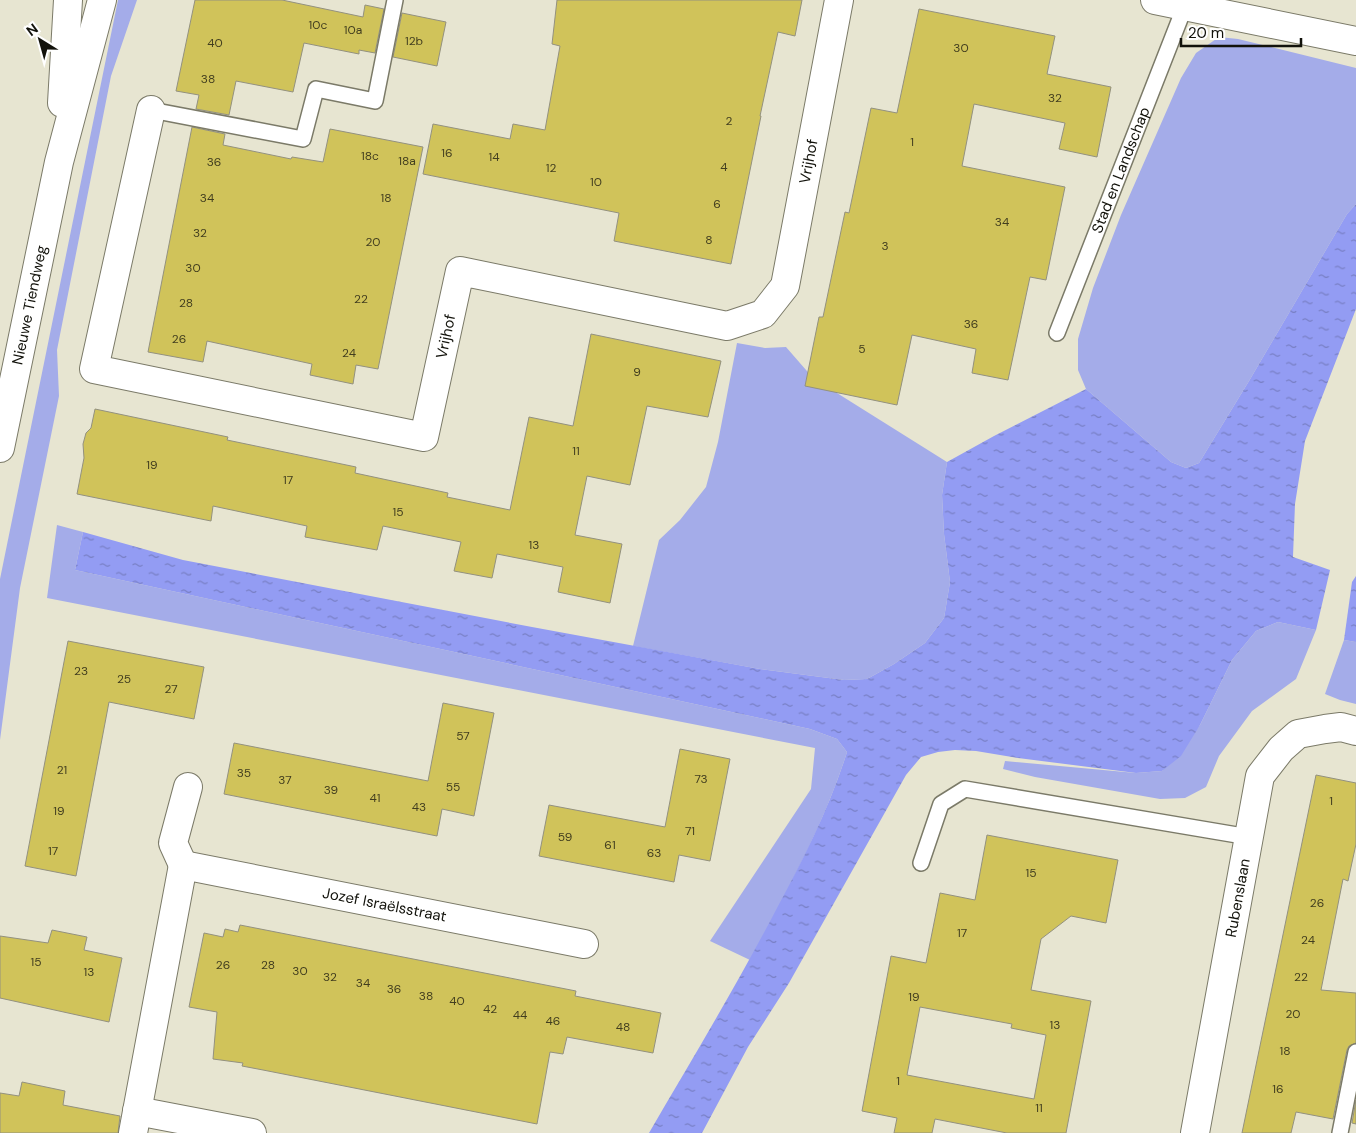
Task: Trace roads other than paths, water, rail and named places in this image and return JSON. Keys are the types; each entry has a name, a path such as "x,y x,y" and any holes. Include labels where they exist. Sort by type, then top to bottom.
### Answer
{"street":[{"name":"Nieuwe Tiendweg","path":"59,162 68,0"},
{"name":"Nieuwe Tiendweg","path":"0,448 59,162 102,0"},
{"name":"Vrijhof","path":"151,110 94,369 424,437 460,271 727,326 763,314 784,286 840,0"},
{"path":"1155,0 1356,41"},
{"name":"Rubenslaan","path":"1195,1133 1260,776 1281,749 1298,734 1341,727 1356,731"},
{"path":"188,787 173,843 183,865 135,1122 252,1133"},
{"name":"Jozef Israëlsstraat","path":"183,865 584,944"}],"lane":[{"path":"151,110 303,139 316,89 375,101 395,0"},
{"name":"Stad en Landschap","path":"1057,334 1185,6"},
{"path":"921,864 941,804 965,789 1249,838"},
{"path":"1340,1133 1356,1052"}],"water":[{"path":"1356,204 1356,309 1305,441 1295,504 1293,557 1330,570 1316,630 1278,622 1256,631 1232,660 1200,725 1181,756 1162,771 1136,773 976,751 955,750 921,757 906,775 789,983 748,1047 702,1133 649,1133 746,965 807,851 833,792 847,752 837,739 810,729 75,570 83,532 183,560 532,627 760,669 844,680 867,679 925,643 944,618 950,582 944,534 942,495 947,462 1086,389 1171,462 1186,468 1199,463 1347,214"},
{"path":"1356,576 1356,642 1344,640 1352,582"}]}
